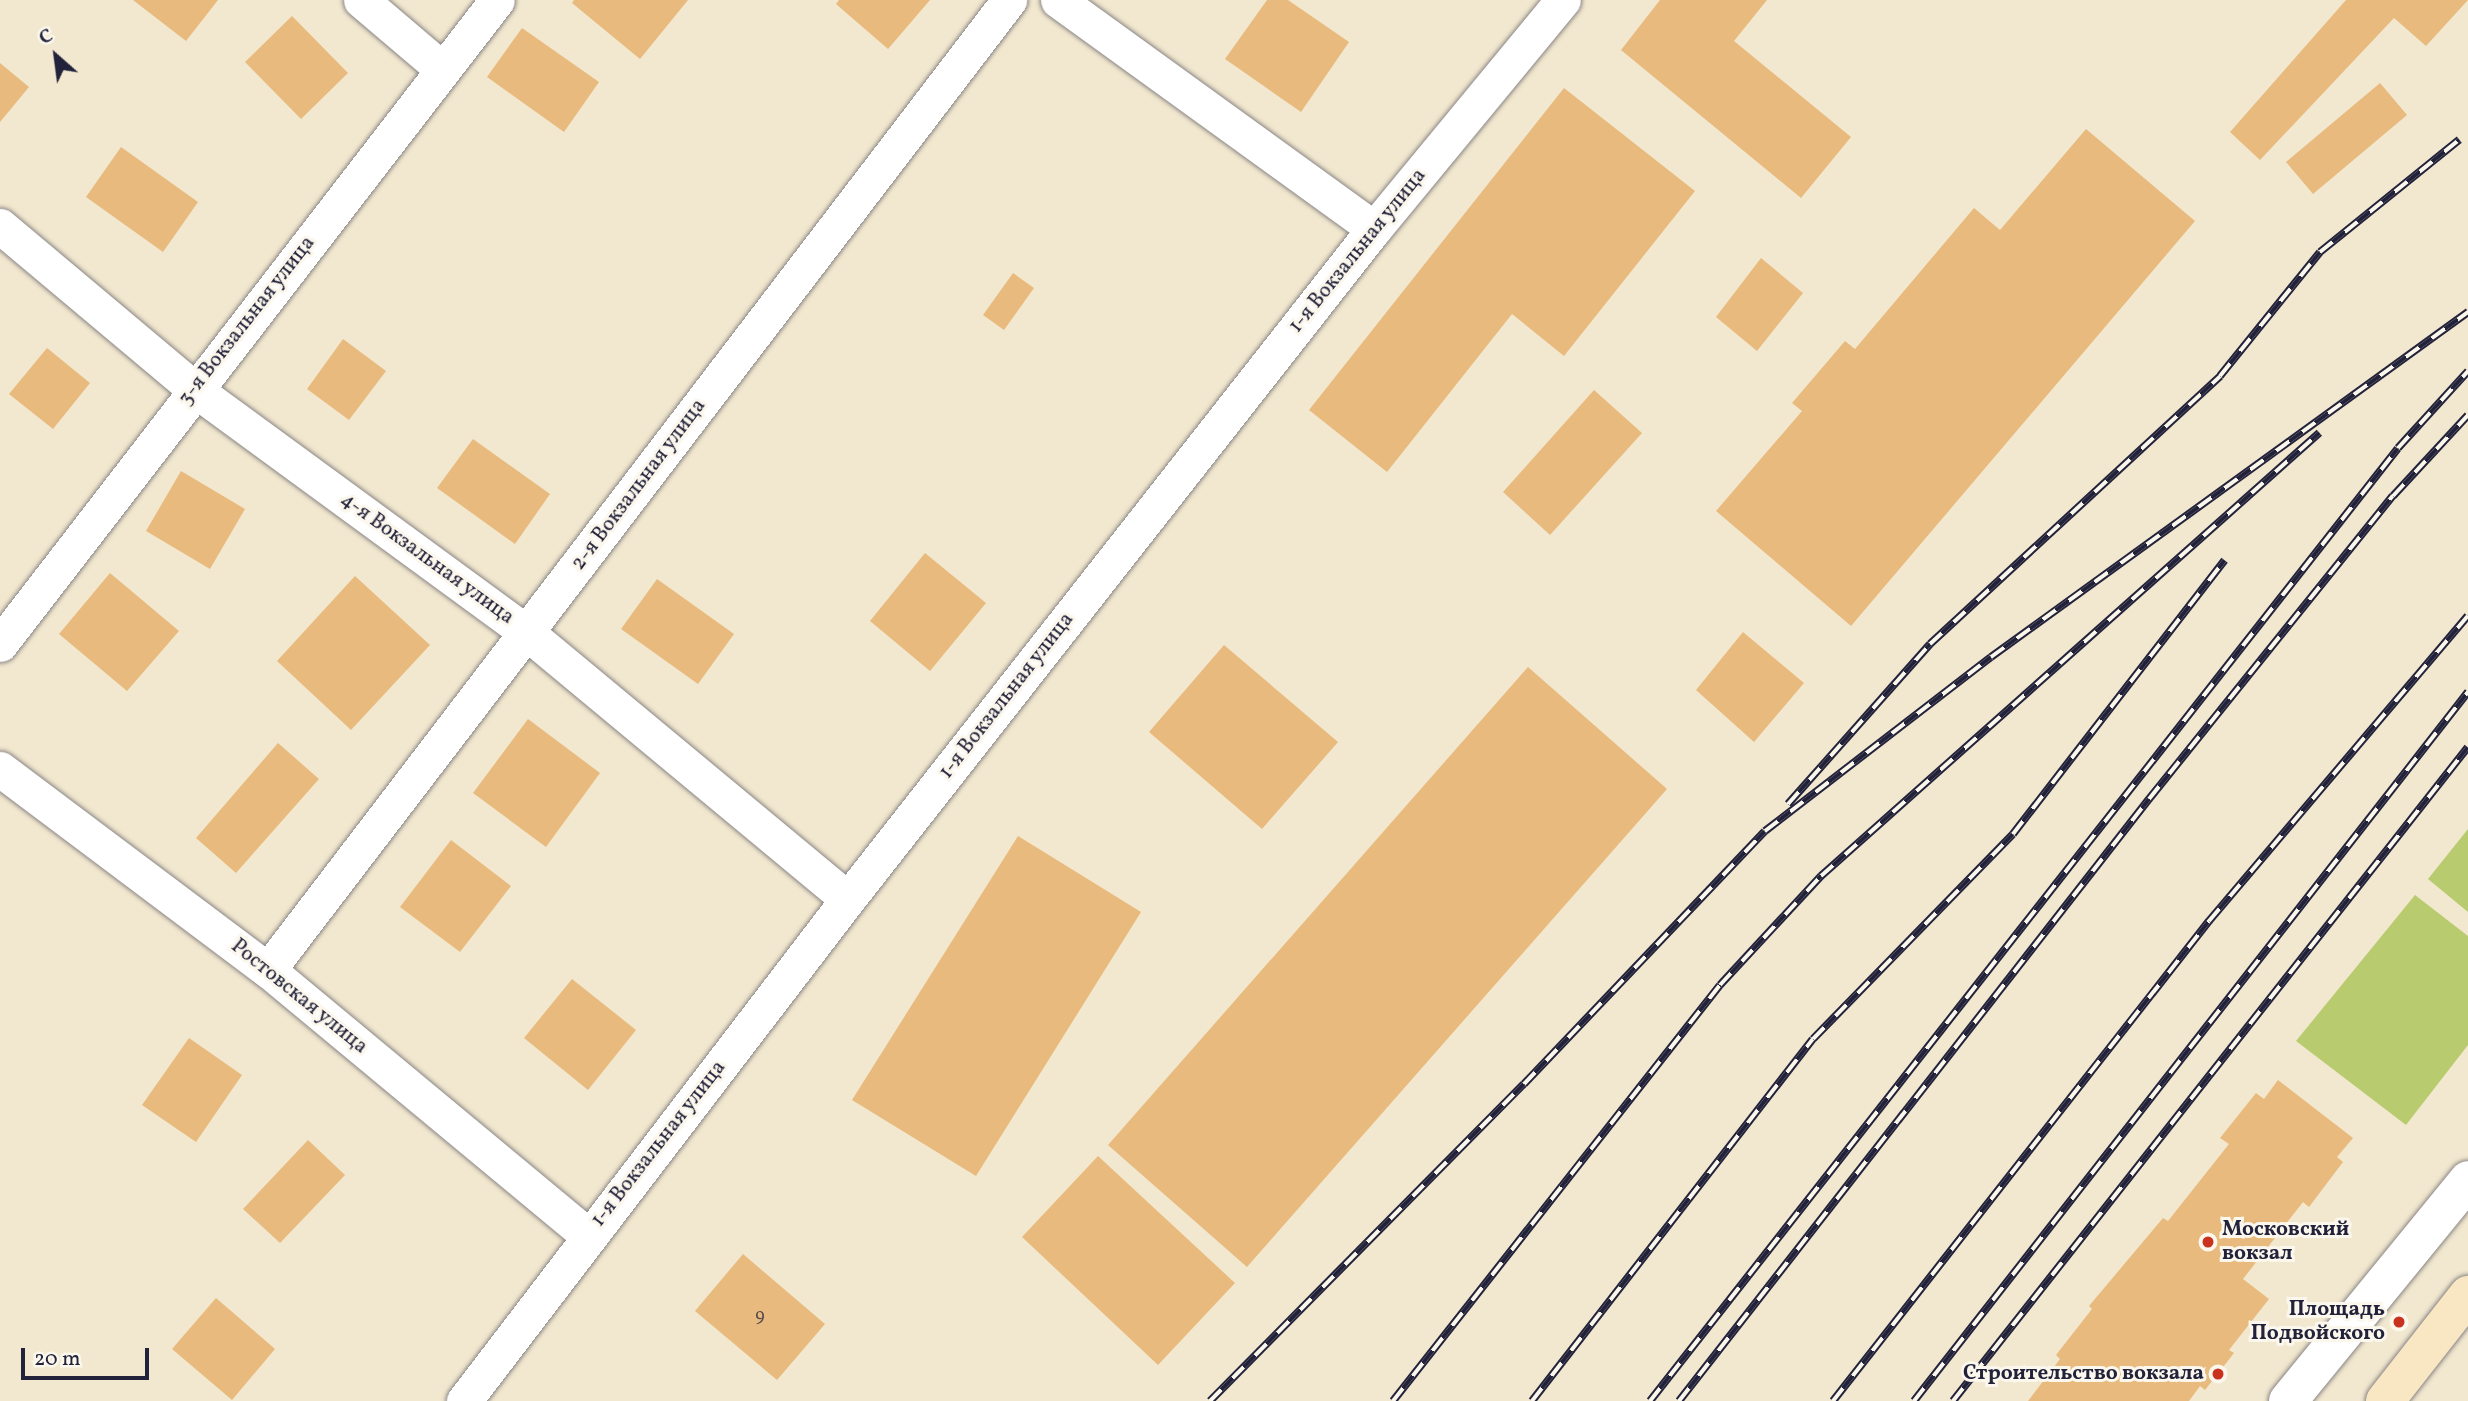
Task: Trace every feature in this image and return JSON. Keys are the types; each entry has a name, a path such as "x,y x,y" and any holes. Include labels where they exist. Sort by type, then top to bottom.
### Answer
{"main road":[{"path":"2385,1401 2468,1295"}],"street":[{"path":"361,0 442,69"},
{"name":"3-я Вокзальная улица","path":"0,644 194,389 497,0"},
{"name":"2-я Вокзальная улица","path":"268,970 1009,0"},
{"path":"1058,0 1374,229"},
{"name":"1-я Вокзальная улица","path":"464,1401 848,899 1374,229 1563,0"},
{"name":"4-я Вокзальная улица","path":"0,226 194,389 526,632 848,899"},
{"name":"Ростовская улица","path":"0,769 268,970 589,1236"},
{"path":"2288,1401 2468,1180"}],"green space":[{"path":"2468,829 2468,912 2428,879"},
{"path":"2415,895 2468,936 2468,1045 2406,1125 2296,1041"}],"building":[{"path":"133,0 218,0 186,41"},
{"path":"574,0 688,0 640,59 572,3"},
{"path":"839,0 930,0 888,49 836,4"},
{"path":"1267,0 1288,0 1349,42 1301,112 1225,59"},
{"path":"1660,0 1767,0 1734,41 1851,137 1801,198 1621,50"},
{"path":"2346,0 2468,0 2426,46 2394,18 2260,160 2230,132"},
{"path":"292,16 348,73 301,119 245,62"},
{"path":"522,28 599,82 564,132 487,77"},
{"path":"0,63 29,87 0,122"},
{"path":"2380,83 2407,115 2313,194 2286,162"},
{"path":"1564,88 1695,191 1564,356 1512,314 1387,472 1309,410"},
{"path":"2086,129 2195,221 1851,626 1716,511 1802,411 1792,403 1845,341 1855,349 1974,208 2000,230"},
{"path":"121,147 198,202 163,252 86,197"},
{"path":"1761,258 1803,293 1757,351 1716,317"},
{"path":"1013,273 1034,288 1004,330 983,315"},
{"path":"343,339 386,371 349,420 307,389"},
{"path":"47,348 90,383 53,429 9,394"},
{"path":"1594,390 1642,433 1550,535 1503,492"},
{"path":"473,439 550,494 515,544 437,488"},
{"path":"181,471 245,509 210,569 146,531"},
{"path":"925,553 986,603 930,671 870,621"},
{"path":"110,573 179,631 127,691 59,634"},
{"path":"355,576 430,645 351,730 277,661"},
{"path":"657,579 734,634 698,684 621,629"},
{"path":"1743,632 1804,683 1754,742 1696,690"},
{"path":"1224,645 1338,742 1262,829 1149,732"},
{"path":"1528,667 1667,789 1247,1267 1108,1145"},
{"path":"528,719 600,773 546,847 473,793"},
{"path":"278,743 319,779 236,873 196,838"},
{"path":"1018,836 1141,912 976,1176 852,1100"},
{"path":"451,840 511,886 460,952 400,907"},
{"path":"572,979 636,1030 588,1090 524,1038"},
{"path":"189,1038 242,1075 196,1142 142,1105"},
{"name":"Московский вокзал","path":"2278,1080 2353,1138 2337,1157 2343,1162 2309,1207 2303,1202 2243,1279 2269,1299 2229,1350 2234,1353 2205,1390 2200,1386 2189,1401 2028,1401 2060,1359 2056,1355 2092,1309 2089,1306 2163,1218 2168,1221 2229,1144 2220,1138 2256,1093 2264,1099"},
{"path":"308,1140 345,1175 280,1243 243,1209"},
{"path":"1098,1156 1235,1283 1158,1365 1022,1237"},
{"path":"743,1254 825,1324 777,1380 695,1311"},
{"path":"216,1298 275,1349 232,1400 172,1349"}],"railway":[{"path":"1788,804 1930,644 2220,376 2320,252 2459,140"},
{"path":"1210,1401 1524,1084 1765,831 1991,657 2468,312"},
{"path":"1650,1401 2398,448 2468,371"},
{"path":"1679,1401 2149,799 2393,496 2468,415"},
{"path":"1393,1401 1720,985 1821,876 2319,433"},
{"path":"1532,1401 1813,1039 2013,834 2225,560"},
{"path":"1833,1401 2209,921 2468,616"},
{"path":"1914,1401 2468,692"},
{"path":"1953,1401 2468,747"}],"place":[{"name":"Московский вокзал","path":"2208,1242"},
{"name":"Площадь Подвойского","path":"2399,1322"},
{"name":"Строительство вокзала","path":"2218,1374"}]}
